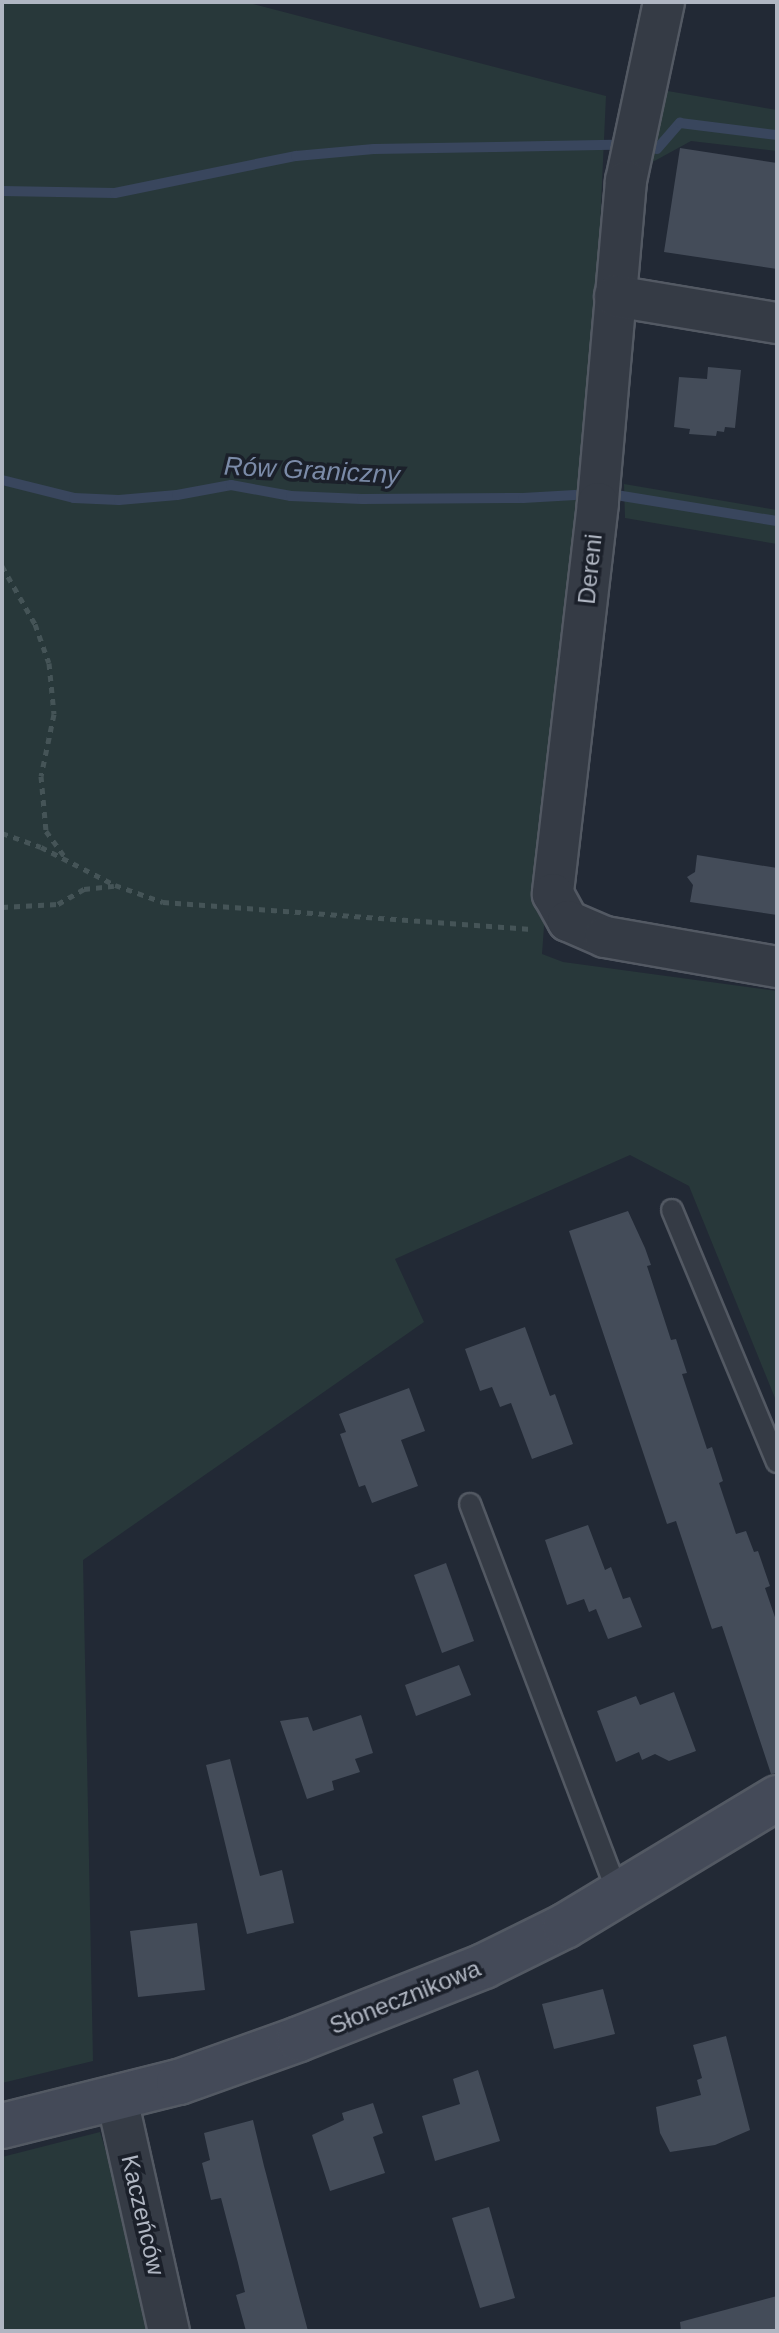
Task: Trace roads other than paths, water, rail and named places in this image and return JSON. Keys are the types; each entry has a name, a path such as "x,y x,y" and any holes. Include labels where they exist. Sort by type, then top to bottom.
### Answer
{"street":[{"name":"Dereni","path":"664,2 626,181 598,503 553,894 568,921 605,937 777,967"},
{"path":"615,296 777,323"},
{"name":"Słonecznikowa","path":"2,2126 179,2082 470,1972 565,1926 777,1798"},
{"name":"Kaczeńców","path":"117,2099 169,2331"}],"lane":[{"path":"672,1210 777,1462"},
{"path":"470,1504 618,1894"}],"waterway":[{"path":"657,149 680,123 777,135"},
{"path":"2,191 115,193 296,156 374,149 613,145"},
{"name":"Rów Graniczny","path":"2,480 74,498 119,500 177,495 231,485 291,496 362,499 575,495"},
{"name":"Rów Graniczny","path":"616,495 777,521"}]}
